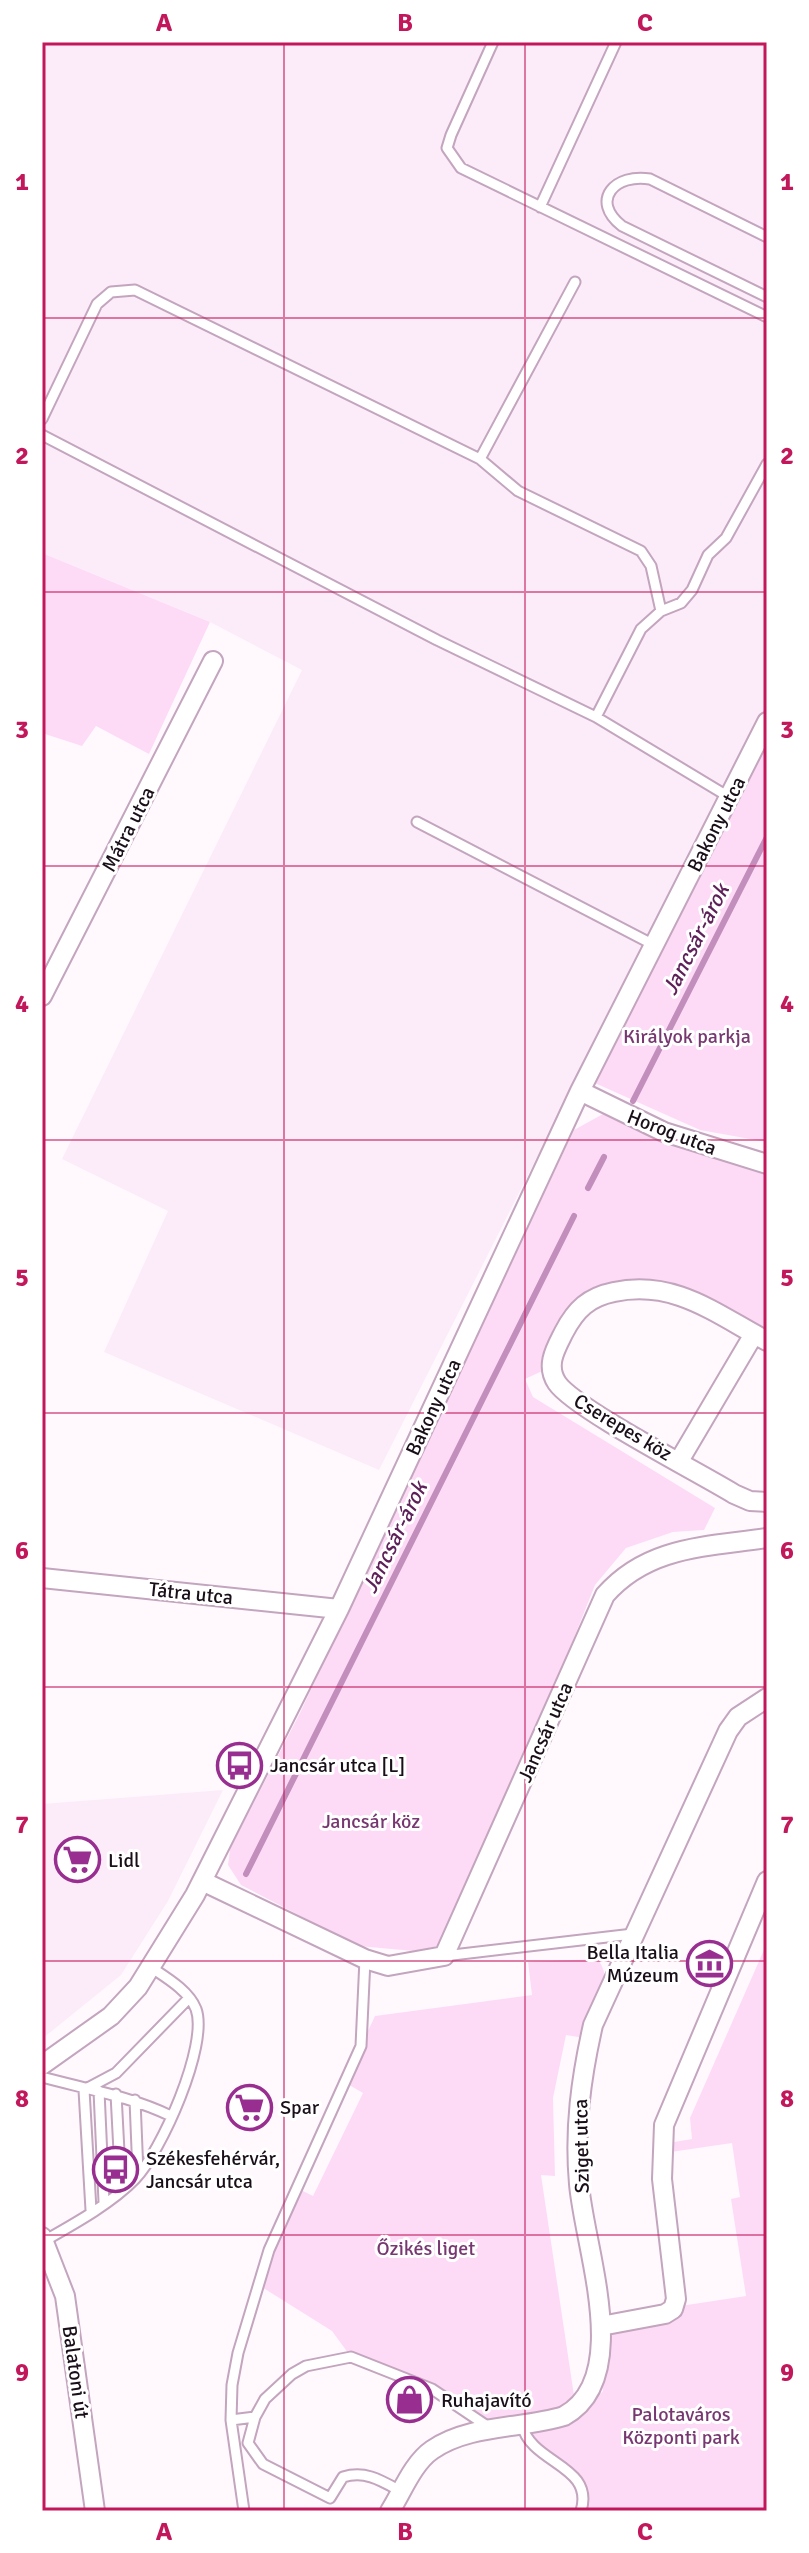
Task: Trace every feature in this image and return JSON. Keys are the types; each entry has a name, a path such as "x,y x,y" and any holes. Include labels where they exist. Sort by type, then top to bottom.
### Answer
{"street":[{"name":"Mátra utca","path":"42,996 213,661"},
{"name":"Bakony utca","path":"46,2061 111,2016 152,1968 202,1881 339,1609 580,1091 767,722"},
{"name":"Horog utca","path":"580,1091 664,1132 767,1164"},
{"name":"Cserepes köz","path":"679,1461 761,1338 689,1299 647,1286 596,1296 580,1307 569,1321 554,1352 551,1367 557,1383 589,1408 734,1494 767,1502"},
{"name":"Jancsár utca","path":"444,1956 605,1595 634,1567 653,1558 767,1538"},
{"name":"Tátra utca","path":"42,1578 339,1609"},
{"name":"Sziget utca","path":"390,2511 432,2450 459,2437 564,2416 584,2400 599,2372 601,2326 579,2185 578,2108 593,2025 728,1731 738,1717 767,1698"},
{"path":"202,1881 365,1959 388,1966 444,1956"},
{"path":"601,2326 665,2314 673,2309 676,2299 661,2148 664,2125 767,1881"},
{"name":"Balatoni út","path":"43,2239 65,2296 95,2511"}],"lane":[{"path":"493,42 447,148 461,168 767,317"},
{"path":"540,207 616,42"},
{"path":"767,237 650,179 636,176 621,180 610,190 606,204 610,216 622,226 767,297"},
{"path":"480,459 575,282"},
{"path":"42,419 97,304 111,292 135,290 480,459 518,491 641,551 651,566 661,611"},
{"path":"42,435 437,640 596,717 729,797"},
{"path":"596,717 641,629 661,611 681,603 692,590 708,555 726,538 767,464"},
{"path":"417,822 654,945"},
{"path":"444,1956 633,1934"},
{"path":"244,2511 231,2420 238,2353 257,2284 284,2213 361,2046 365,1959"},
{"path":"43,2239 104,2202 137,2177 171,2116 199,2030 195,2008 189,1998 152,1968"},
{"path":"84,2090 116,2073 189,1998"},
{"path":"42,2077 84,2090 116,2094 171,2116"},
{"path":"84,2090 91,2210"},
{"path":"99,2091 104,2202"},
{"path":"116,2094 121,2190"},
{"path":"135,2100 137,2177"},
{"path":"402,2492 379,2479 356,2473 343,2477 330,2498 263,2464 248,2443 255,2417 265,2399 292,2374 306,2366 351,2357 432,2389 492,2430"},
{"path":"231,2420 255,2417"},
{"path":"522,2425 530,2445 538,2453 568,2469 579,2481 585,2496 581,2511"}],"shaded area":[{"path":"42,42 767,42 767,702 379,1470 104,1352 168,1211 62,1159 302,670 210,622 42,553"},
{"path":"223,1790 168,1901 121,1975 42,2039 42,1804"}],"green space":[{"path":"42,553 210,622 149,754 96,726 82,746 42,733"},
{"name":"Királyok parkja","path":"767,702 767,1142 700,1130 579,1076"},
{"name":"Jancsár köz","path":"612,1109 767,1164 767,1341 689,1299 596,1296 551,1367 525,1379 533,1397 715,1508 704,1530 673,1532 626,1548 595,1585 554,1688 438,1946 414,1951 358,1946 241,1885 228,1865 230,1849 300,1713 574,1130"},
{"name":"Palotaváros Központi park","path":"767,1943 767,2511 581,2511 579,2481 547,2458 526,2430 578,2414 603,2391 599,2372 601,2326 687,2305 746,2296 731,2199 740,2197 732,2143 671,2152 674,2142 692,2139 690,2118"},
{"name":"Őzikés liget","path":"598,1959 605,1979 603,1999 584,2038 566,2035 553,2098 555,2176 541,2175 576,2409 492,2430 456,2404 351,2357 332,2331 257,2284 295,2187 313,2196 363,2093 344,2082 375,2016 532,1995 528,1962"}],"waterway":[{"name":"Jancsár-árok","path":"633,1101 767,837"},
{"name":"Jancsár-árok","path":"588,1188 604,1157"},
{"name":"Jancsár-árok","path":"246,1874 574,1216"}],"place":[{"name":"Jancsár utca [L]","path":"239,1765"},
{"name":"Lidl","path":"77,1860"},
{"name":"Bella Italia Múzeum","path":"710,1964"},
{"name":"Spar","path":"249,2107"},
{"name":"Székesfehérvár, Jancsár utca","path":"115,2169"},
{"name":"Ruhajavító","path":"410,2400"}]}
